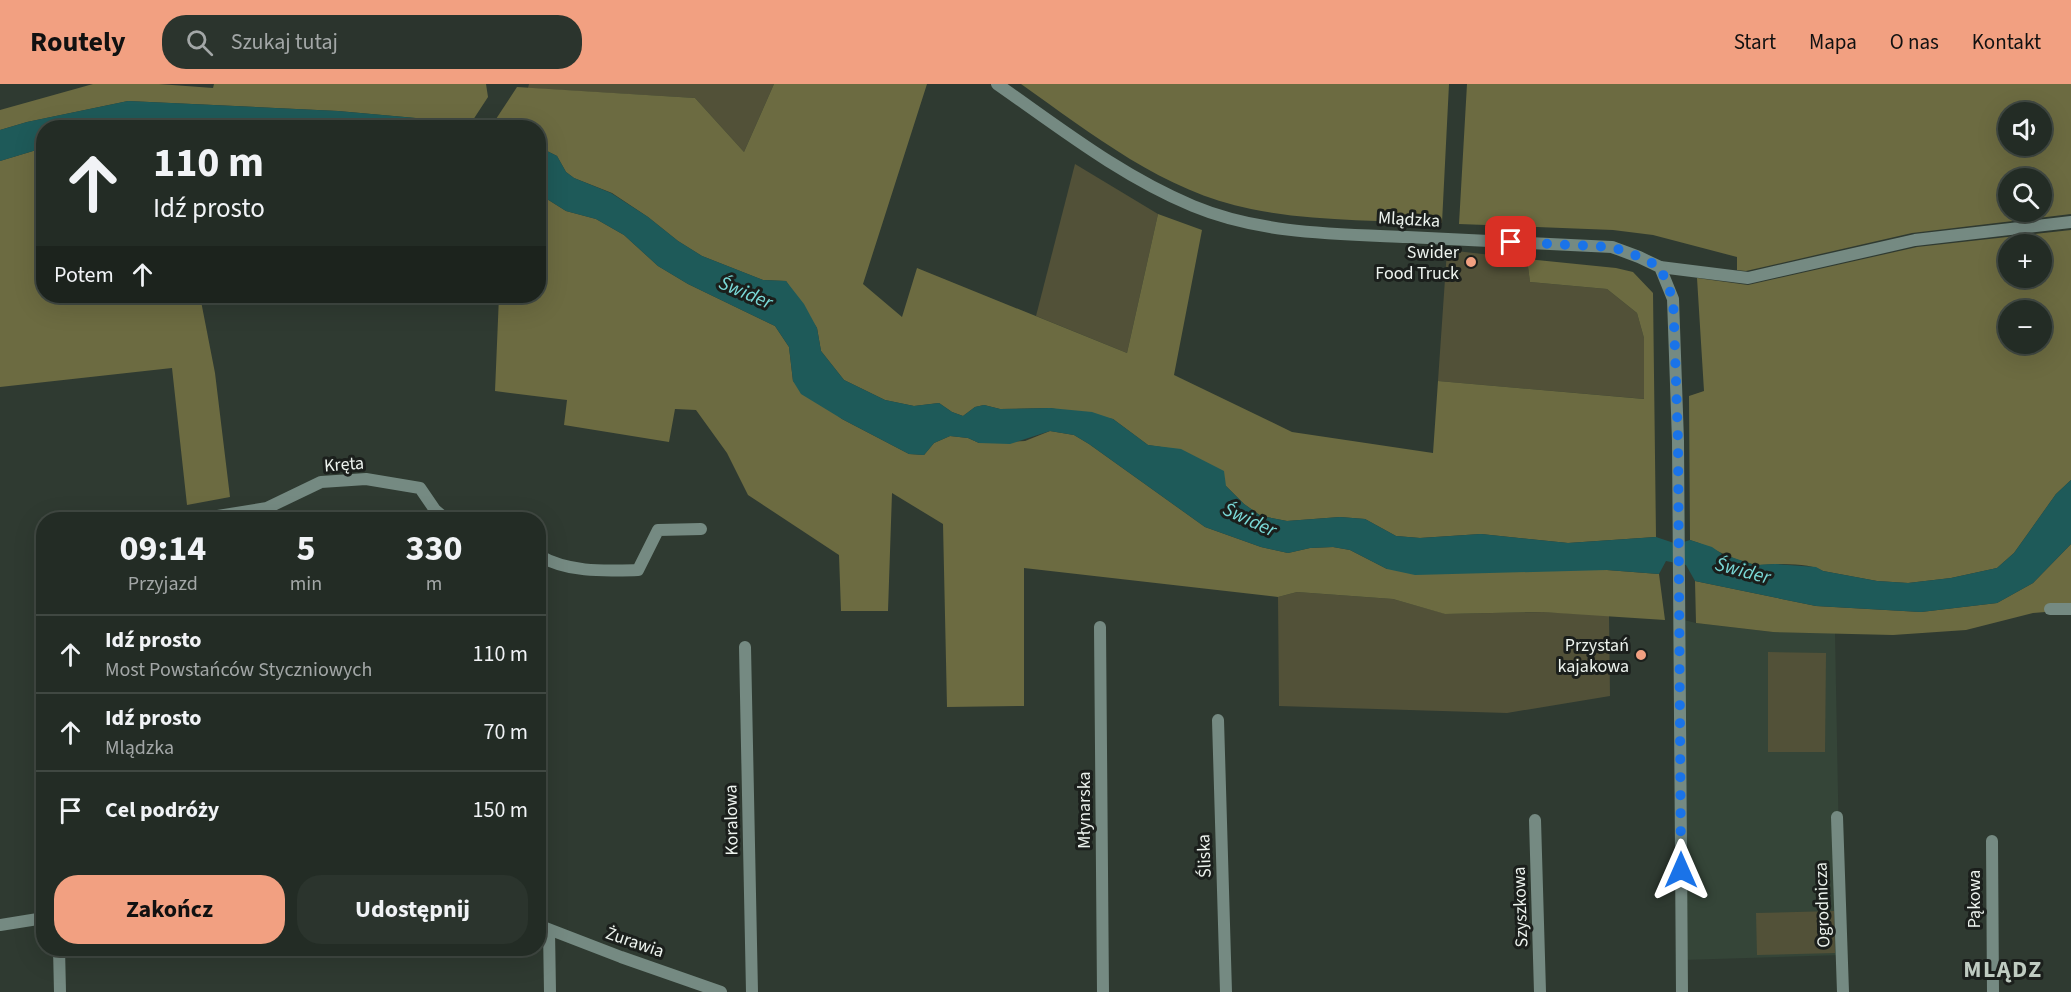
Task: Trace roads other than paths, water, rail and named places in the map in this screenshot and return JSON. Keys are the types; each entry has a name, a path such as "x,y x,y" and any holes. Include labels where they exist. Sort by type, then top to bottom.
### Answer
{"street":[{"name":"Mlądzka","path":"997,84 1080,145 1140,180 1193,206 1250,224 1311,232 1612,247 1660,267 1748,278 1915,240 2071,222"},
{"path":"1660,267 1673,299 1678,458 1682,992"},
{"name":"Kręta","path":"242,512 267,508 321,482 366,479 420,488 437,512"},
{"path":"546,559 595,572 638,570 658,530 701,529"},
{"path":"2050,609 2071,609"},
{"name":"Młynarska","path":"1100,627 1103,992"},
{"name":"Koralowa","path":"745,647 752,992"},
{"name":"Śliska","path":"1218,720 1226,992"},
{"name":"Ogrodnicza","path":"1837,817 1843,992"},
{"name":"Szyszkowa","path":"1535,820 1540,992"},
{"name":"Pąkowa","path":"1992,841 1993,992"},
{"path":"0,925 36,919"},
{"name":"Żurawia","path":"546,928 721,992"},
{"path":"546,949 550,992"},
{"path":"59,956 60,992"}],"water":[{"path":"128,101 338,111 438,120 37,120"},
{"path":"36,120 36,150 0,161 0,130"},
{"name":"Świder","path":"546,150 557,156 566,172 574,178 611,193 702,256 763,280 786,281 804,304 817,328 821,351 844,380 885,400 914,406 939,403 963,416 975,407 984,405 1000,409 1050,408 1092,412 1113,419 1148,445 1181,449 1224,471 1226,486 1244,504 1261,516 1287,521 1340,517 1365,519 1396,536 1420,538 1481,534 1568,543 1656,537 1677,544 1690,540 1755,565 1816,567 1823,571 1877,581 1908,583 1951,578 1997,568 2014,553 2056,494 2071,480 2071,544 2033,583 1997,603 1921,612 1816,606 1695,581 1686,565 1666,561 1659,574 1607,570 1415,575 1387,569 1350,550 1333,547 1310,548 1288,553 1261,547 1205,527 1074,435 1050,431 1010,444 979,443 968,438 950,436 934,443 924,455 909,454 842,419 801,394 793,381 789,347 775,326 688,284 658,266 624,235 596,219 566,211 546,198"}],"place":[{"name":"Swider Food Truck","path":"1471,262"},
{"name":"Przystań kajakowa","path":"1641,655"}],"district":[{"name":"MLĄDZ","path":"2003,969"}]}
